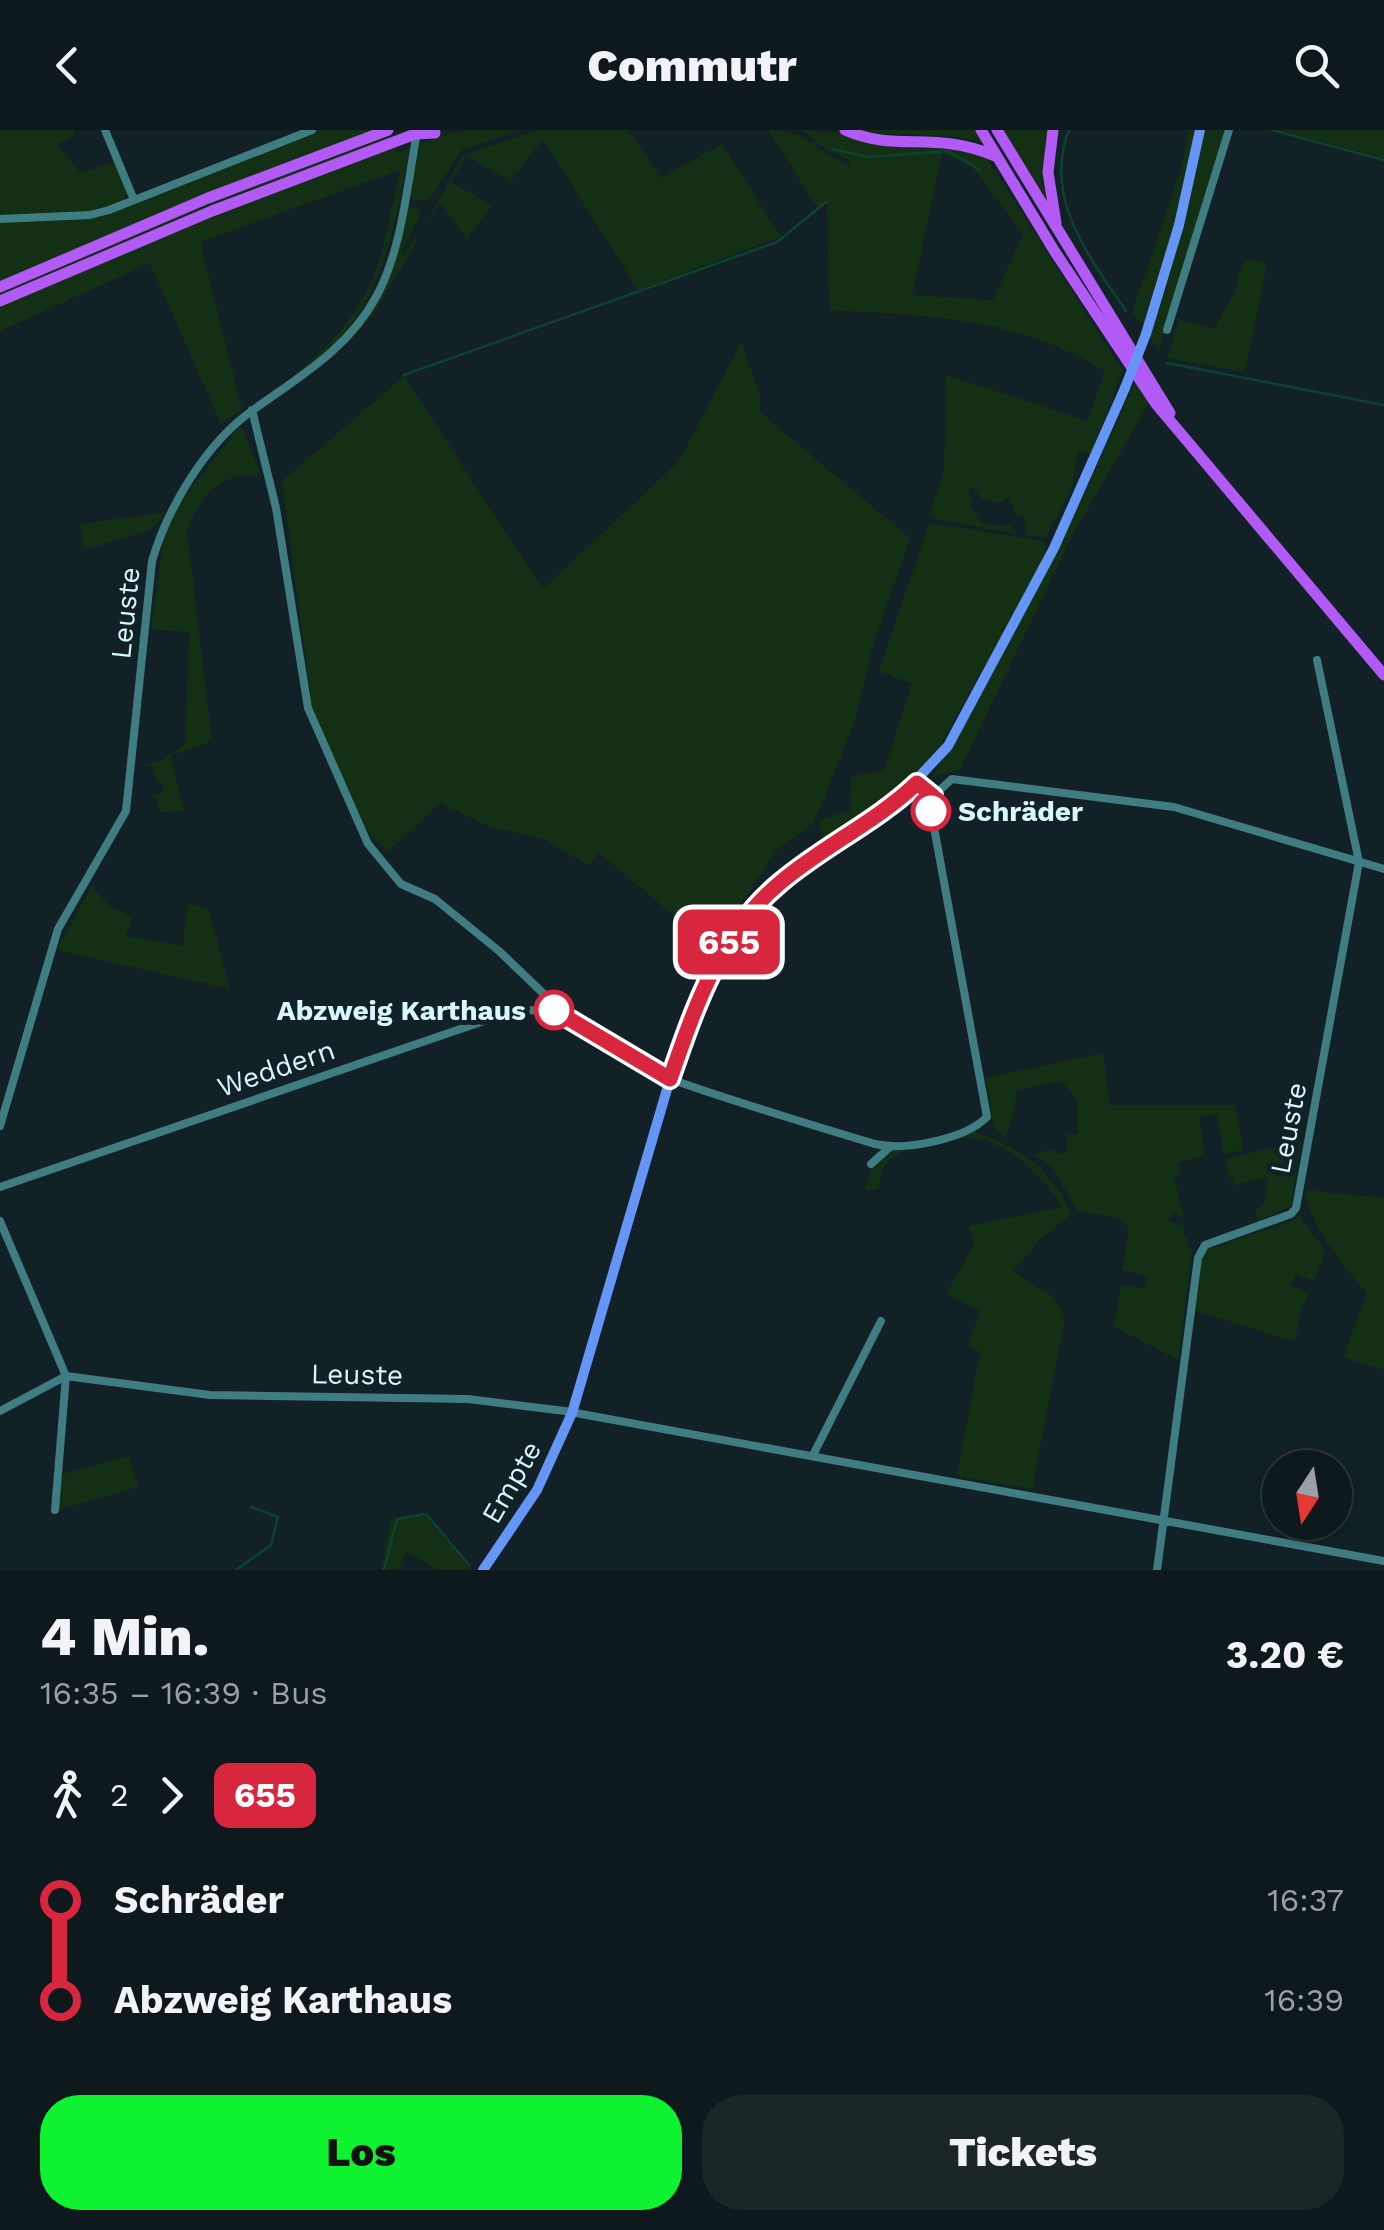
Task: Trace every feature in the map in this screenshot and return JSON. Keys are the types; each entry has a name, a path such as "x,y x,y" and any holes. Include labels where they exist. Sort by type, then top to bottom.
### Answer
{"highway":[{"path":"845,130 866,138 948,137 995,156"},
{"path":"981,130 1146,391 1384,675"},
{"path":"997,130 1060,237 1155,382 1177,425"},
{"path":"1053,130 1048,172 1060,237"},
{"path":"0,287 208,198 392,135 428,131"},
{"path":"0,301 392,135"}],"main road":[{"name":"Empte","path":"483,1570 537,1490 572,1413 670,1079 704,985 736,930 779,883 887,811 948,746 1072,512 1125,388 1179,225 1200,130"}],"street":[{"path":"106,130 134,200"},
{"path":"0,220 90,215 312,130"},
{"path":"1167,330 1229,130"},
{"name":"Leuste","path":"0,1126 58,929 126,811 152,561 161,530 226,434 252,410 318,366 376,297 428,131"},
{"path":"252,410 276,508 308,708 368,844 401,884 435,899 499,951 554,1010 670,1079 890,1146 974,1130 988,1117 931,811 933,796 957,779 1149,802 1384,869"},
{"name":"Leuste","path":"1157,1570 1198,1258 1205,1245 1290,1214 1296,1208 1359,862 1318,660"},
{"path":"917,783 933,796"},
{"name":"Weddern","path":"0,1187 510,1012 554,1010"},
{"path":"868,1142 873,1162 890,1146"},
{"path":"0,1221 66,1376 55,1510"},
{"path":"813,1455 881,1321"},
{"path":"0,1411 66,1376"},
{"name":"Leuste","path":"66,1376 210,1395 468,1399 572,1413 1384,1561"}],"green space":[{"path":"0,130 75,130 71,138 57,144 81,173 116,161 128,191 123,201 89,213 0,217"},
{"path":"319,130 384,130 398,152 410,149 387,250 377,279 345,332 290,379 319,354 357,309 378,263 400,170 200,242 242,409 221,424 150,263 0,331 0,221 110,212"},
{"path":"463,130 520,130 462,150 431,197 423,201 412,199 408,191 420,143"},
{"path":"537,130 629,130 660,178 722,144 781,237 638,290 543,139 511,181 466,156 451,182 492,205 467,239 440,202 420,236 462,156"},
{"path":"768,130 803,137 849,165 850,160 825,149 802,130 937,139 987,158 1123,371 1091,454 1078,451 1072,488 1046,537 1026,535 1024,517 1015,514 1009,497 998,503 980,498 973,486 967,490 981,524 1011,526 1018,534 935,519 930,514 944,473 946,375 1087,421 1105,371 1071,353 1004,329 937,317 829,310 827,201 817,207","holes":["942,154 971,165 1023,234 993,300 912,295"]},
{"path":"854,130 975,130 982,142 950,136"},
{"path":"1004,130 1050,130 1044,167 1047,206"},
{"path":"1184,130 1197,130 1174,228 1144,327 1132,312 1179,176 1189,131"},
{"path":"1205,130 1226,130 1158,349 1150,338"},
{"path":"1279,130 1384,130 1384,158"},
{"path":"409,206 419,210 420,216 401,252 405,254 415,237 418,240 372,316 332,360 370,313"},
{"path":"1244,259 1267,264 1245,372 1167,358 1179,320 1214,329 1234,293"},
{"path":"741,342 760,395 760,412 910,538 872,649 854,724 812,824 778,849 711,947 599,853 588,866 547,840 490,827 440,803 389,851 369,834 313,714 282,481 404,376 543,589 679,461"},
{"path":"1136,380 1150,401 1072,536 961,768 935,777 927,786 1063,540"},
{"path":"241,425 261,475 235,477 214,488 187,531 212,741 170,756 185,811 160,812 154,794 162,794 163,783 157,782 152,766 141,765 157,762 185,745 189,632 151,629 165,531 178,505"},
{"path":"167,512 150,530 84,550 80,524"},
{"path":"929,523 1043,541 1047,554 932,760 879,812 830,843 823,842 819,820 850,811 851,777 884,770 912,684 879,671"},
{"path":"92,885 110,907 134,917 125,936 187,946 183,939 188,903 209,910 230,989 57,950"},
{"path":"1103,1053 1110,1105 1235,1105 1243,1150 1224,1154 1217,1114 1199,1117 1205,1155 1179,1163 1180,1174 1174,1178 1184,1218 1174,1213 1168,1219 1177,1226 1184,1223 1184,1234 1190,1240 1187,1247 1192,1249 1178,1360 1113,1326 1122,1285 1144,1289 1148,1276 1122,1270 1129,1230 1123,1219 1078,1211 1051,1165 1033,1154 1053,1149 1055,1154 1067,1152 1067,1135 1078,1133 1078,1102 1062,1081 1016,1090 1015,1110 1005,1137 994,1126 985,1078"},
{"path":"1306,1110 1291,1206 1258,1221 1255,1212 1264,1203 1268,1177 1230,1186 1234,1182 1233,1177 1229,1178 1225,1159 1279,1146"},
{"path":"974,1132 1007,1145 1033,1162 1054,1184 1071,1214 1041,1239 1013,1271 1054,1297 1065,1319 1032,1489 957,1476 980,1352 968,1345 980,1311 946,1294 974,1245 969,1226 1062,1207 1020,1160 999,1146 977,1139 951,1139 898,1154 881,1173 879,1189 865,1190 871,1173 893,1151 924,1140"},
{"path":"1305,1190 1384,1198 1384,1370 1343,1357 1367,1293 1319,1228"},
{"path":"1299,1214 1326,1252 1314,1281 1296,1274 1291,1285 1310,1293 1301,1308 1295,1342 1194,1310 1201,1256 1207,1250 1293,1221"},
{"path":"129,1456 138,1487 58,1510 59,1475"},
{"path":"424,1514 469,1570 438,1570 407,1552 397,1570 381,1570 391,1519"}],"waterway":[{"path":"1069,130 1061,179 1066,203 1085,248 1126,311"},
{"path":"1272,130 1384,160"},
{"path":"832,149 868,157 948,151 980,170"},
{"path":"404,375 777,242 826,202"},
{"path":"1167,363 1384,405"},
{"path":"236,1570 271,1545 278,1517 251,1507"},
{"path":"384,1570 397,1519 426,1514 469,1565"}],"bus line":[{"name":"655","path":"554,1010 670,1079 686,1030 715,965 736,930 779,883 887,811 917,783 933,796 931,811"}],"place":[{"name":"Schräder","path":"931,811"},
{"name":"Abzweig Karthaus","path":"554,1010"}]}
